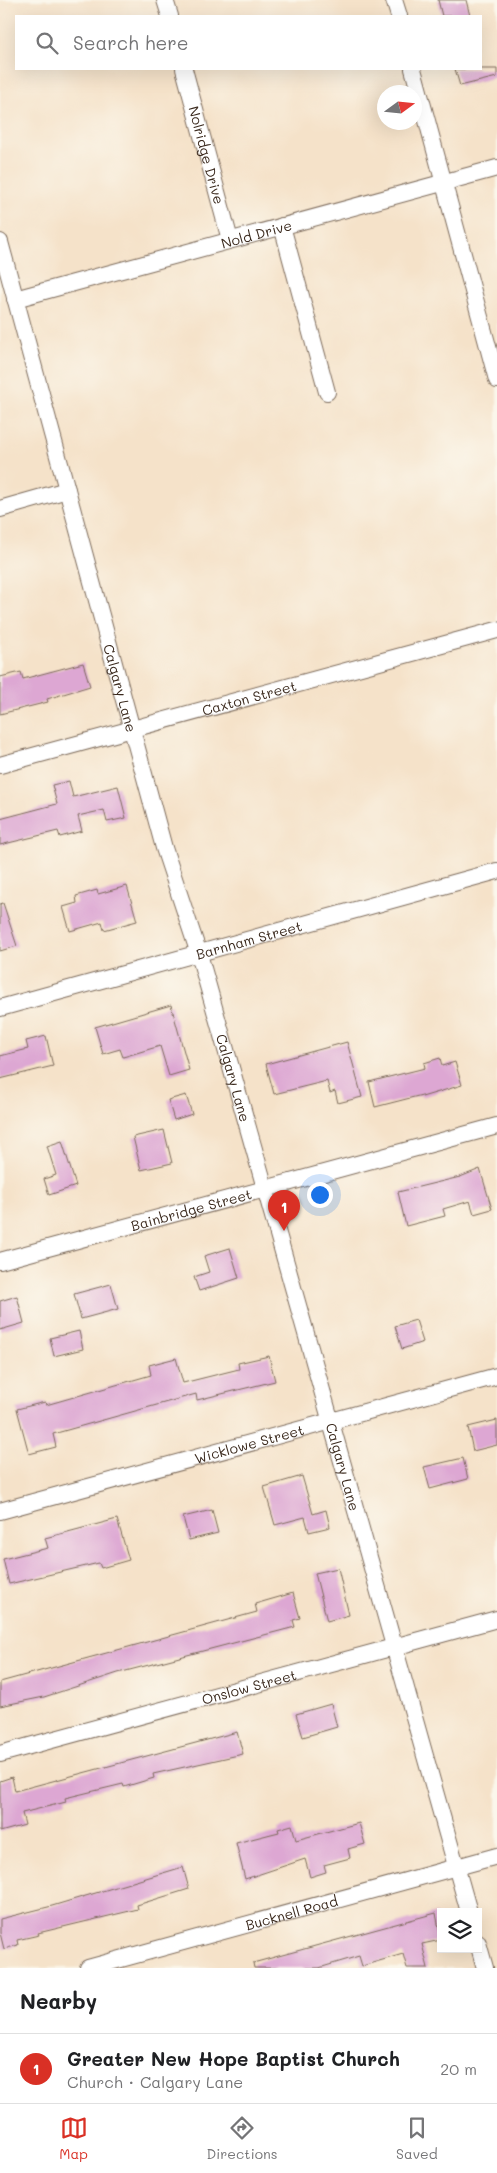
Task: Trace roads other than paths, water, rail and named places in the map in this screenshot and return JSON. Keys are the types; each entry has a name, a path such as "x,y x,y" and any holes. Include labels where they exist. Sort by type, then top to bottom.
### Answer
{"street":[{"path":"165,0 170,15"},
{"path":"394,0 399,15"},
{"name":"Nolridge Drive","path":"184,70 230,240"},
{"path":"413,70 497,380"},
{"name":"Nold Drive","path":"15,299 443,183 496,172"},
{"path":"282,226 327,392"},
{"name":"Calgary Lane","path":"0,242 164,848 199,954 266,1189 329,1422 468,1908"},
{"path":"0,509 67,490"},
{"name":"Caxton Street","path":"0,764 497,630"},
{"name":"Barnham Street","path":"0,1008 497,871"},
{"name":"Bainbridge Street","path":"0,1260 497,1126"},
{"name":"Wicklowe Street","path":"0,1511 497,1376"},
{"name":"Onslow Street","path":"0,1754 497,1619"},
{"name":"Bucknell Road","path":"88,1968 497,1856"},
{"path":"481,1953 485,1968"}],"place":[{"name":"Greater New Hope Baptist Church","path":"284,1231"}]}
